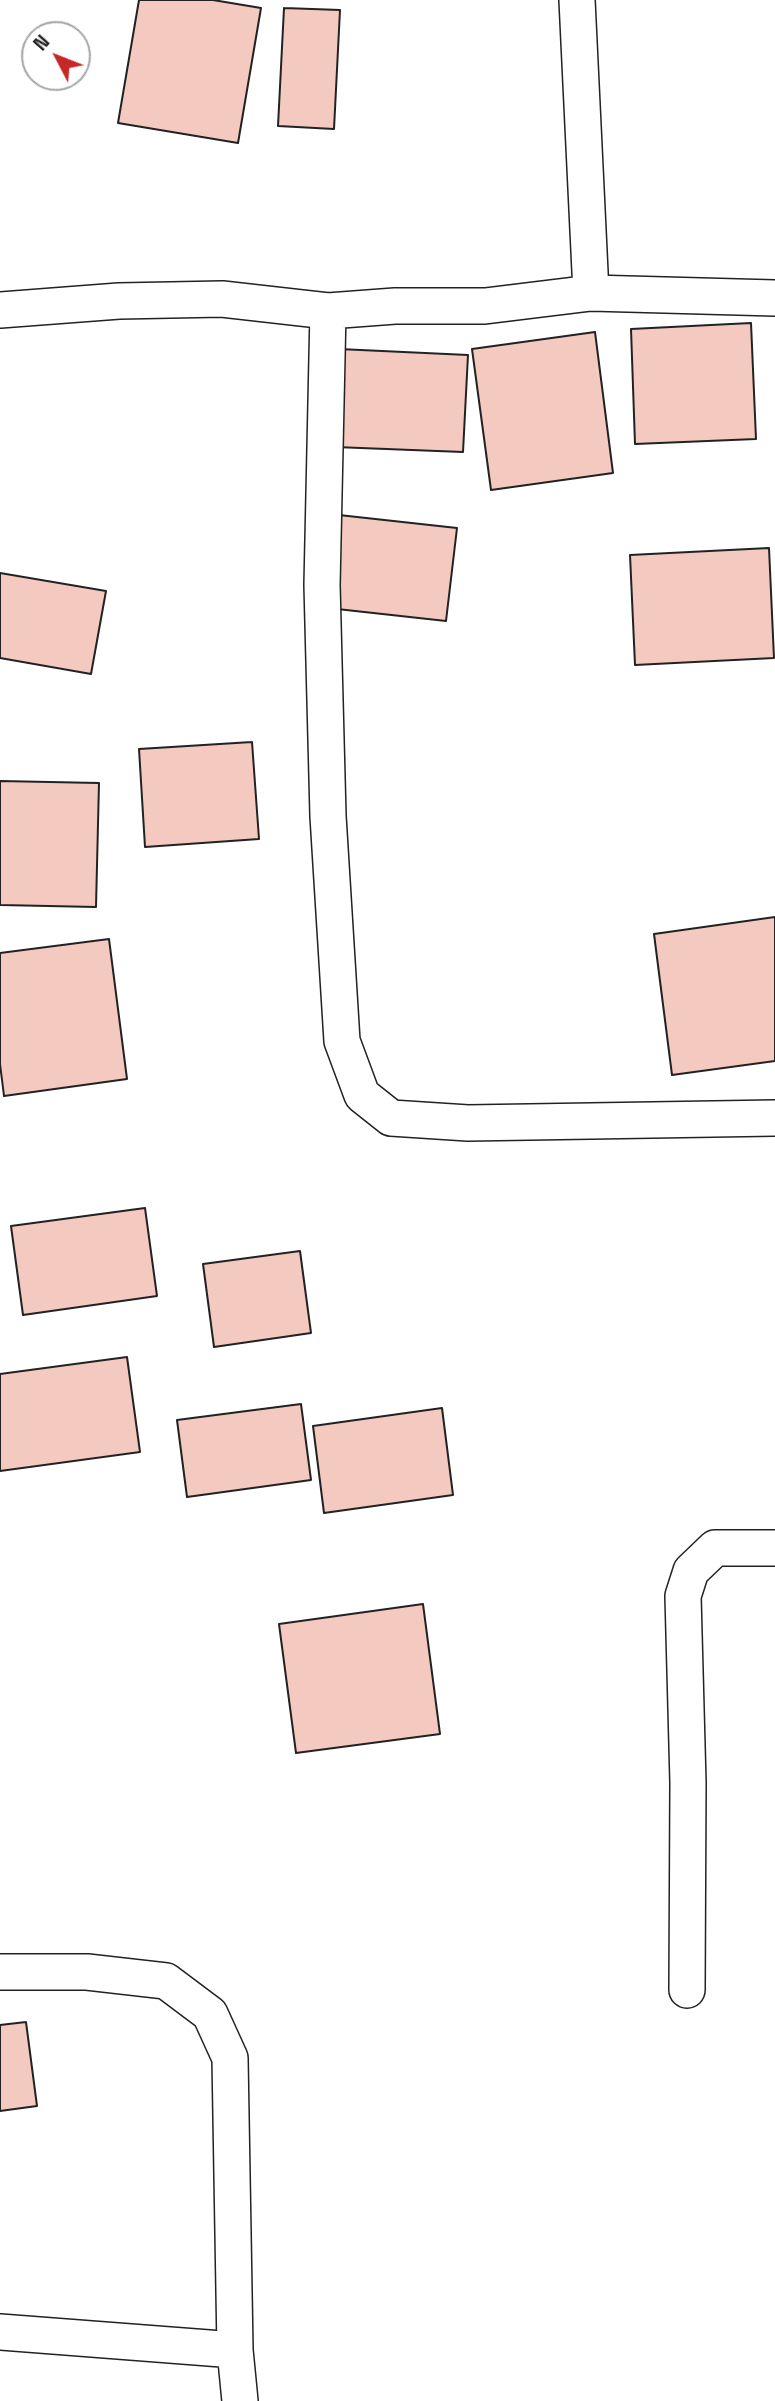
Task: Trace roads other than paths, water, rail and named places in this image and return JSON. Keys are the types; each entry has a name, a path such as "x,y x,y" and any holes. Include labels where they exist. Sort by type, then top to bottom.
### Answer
{"street":[{"path":"577,0 591,293"},
{"path":"0,310 119,301 222,299 328,311 395,306 485,306 591,293 775,298"},
{"path":"328,311 322,585 328,816 342,1041 362,1095 391,1118 455,1122 775,1118"},
{"path":"687,1990 688,1783 683,1596 691,1571 715,1548 775,1548"},
{"path":"0,1972 87,1972 166,1981 210,2014 230,2057 235,2350 240,2401"},
{"path":"0,2332 235,2350"}]}
